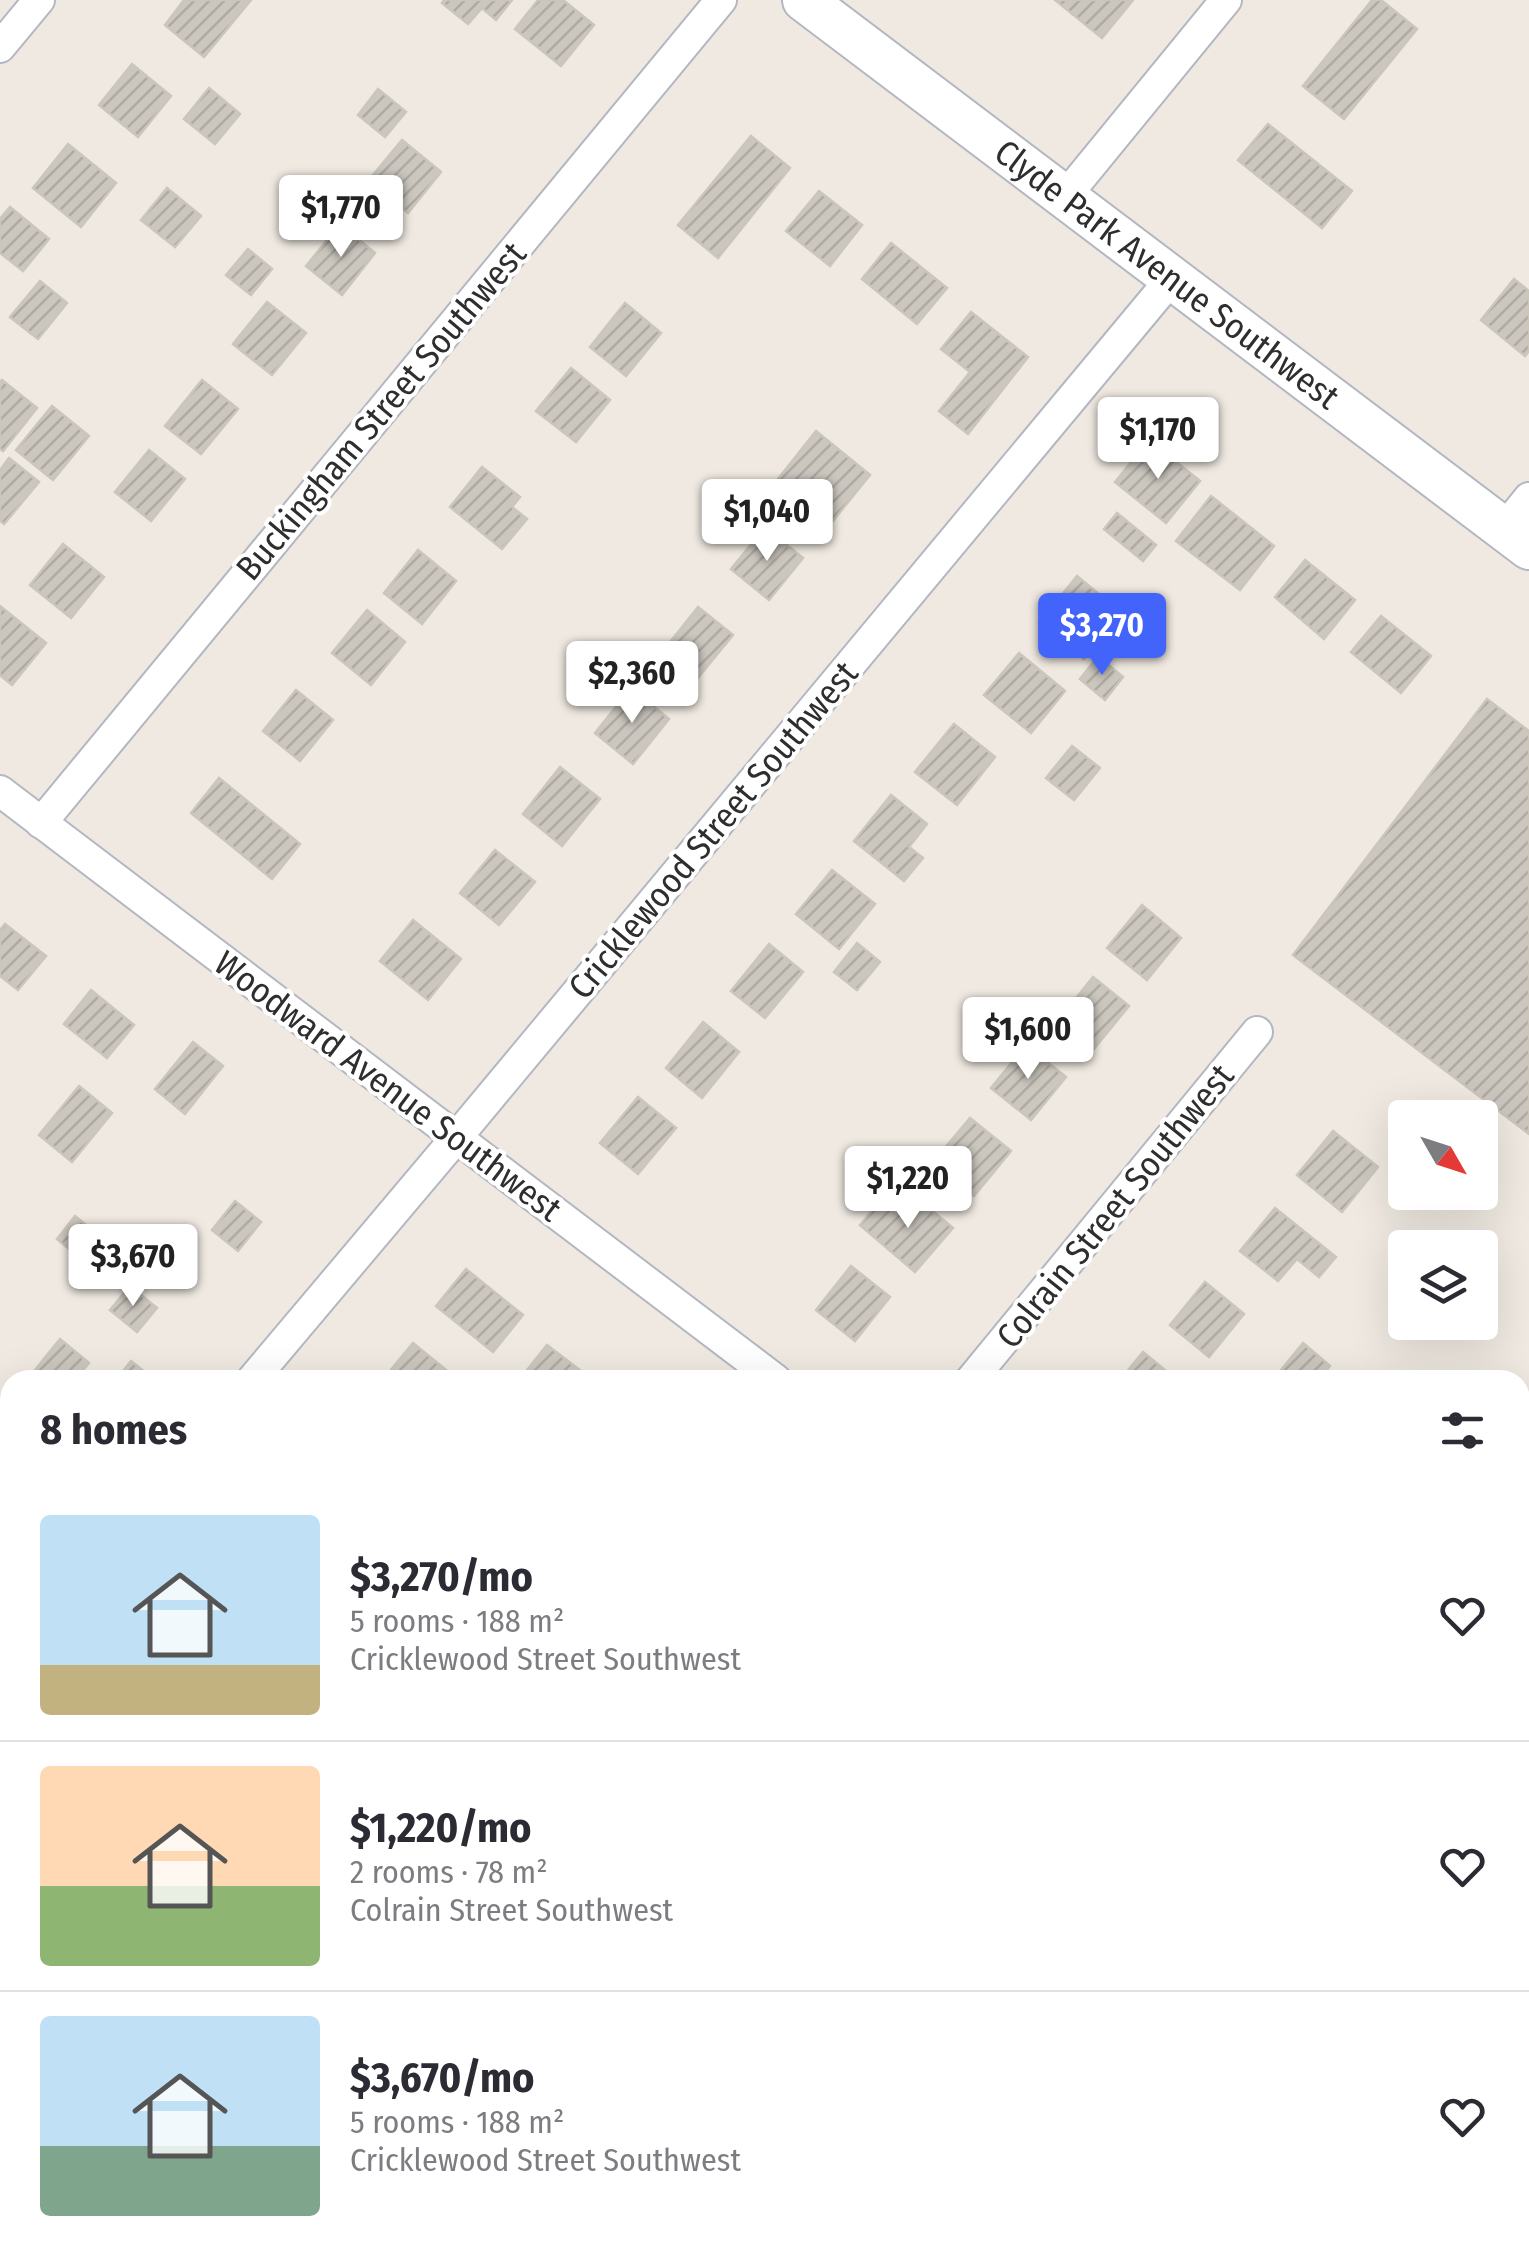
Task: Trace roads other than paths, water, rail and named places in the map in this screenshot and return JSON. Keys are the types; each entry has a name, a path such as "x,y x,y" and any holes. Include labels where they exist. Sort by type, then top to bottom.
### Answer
{"main road":[{"name":"Clyde Park Avenue Southwest","path":"804,0 1172,278 1521,525"}],"street":[{"path":"0,47 39,0"},
{"name":"Buckingham Street Southwest","path":"41,822 721,0"},
{"path":"1064,198 1226,0"},
{"name":"Cricklewood Street Southwest","path":"260,1370 1172,278"},
{"name":"Woodward Avenue Southwest","path":"0,791 763,1370"},
{"name":"Colrain Street Southwest","path":"980,1370 1257,1032"}]}
